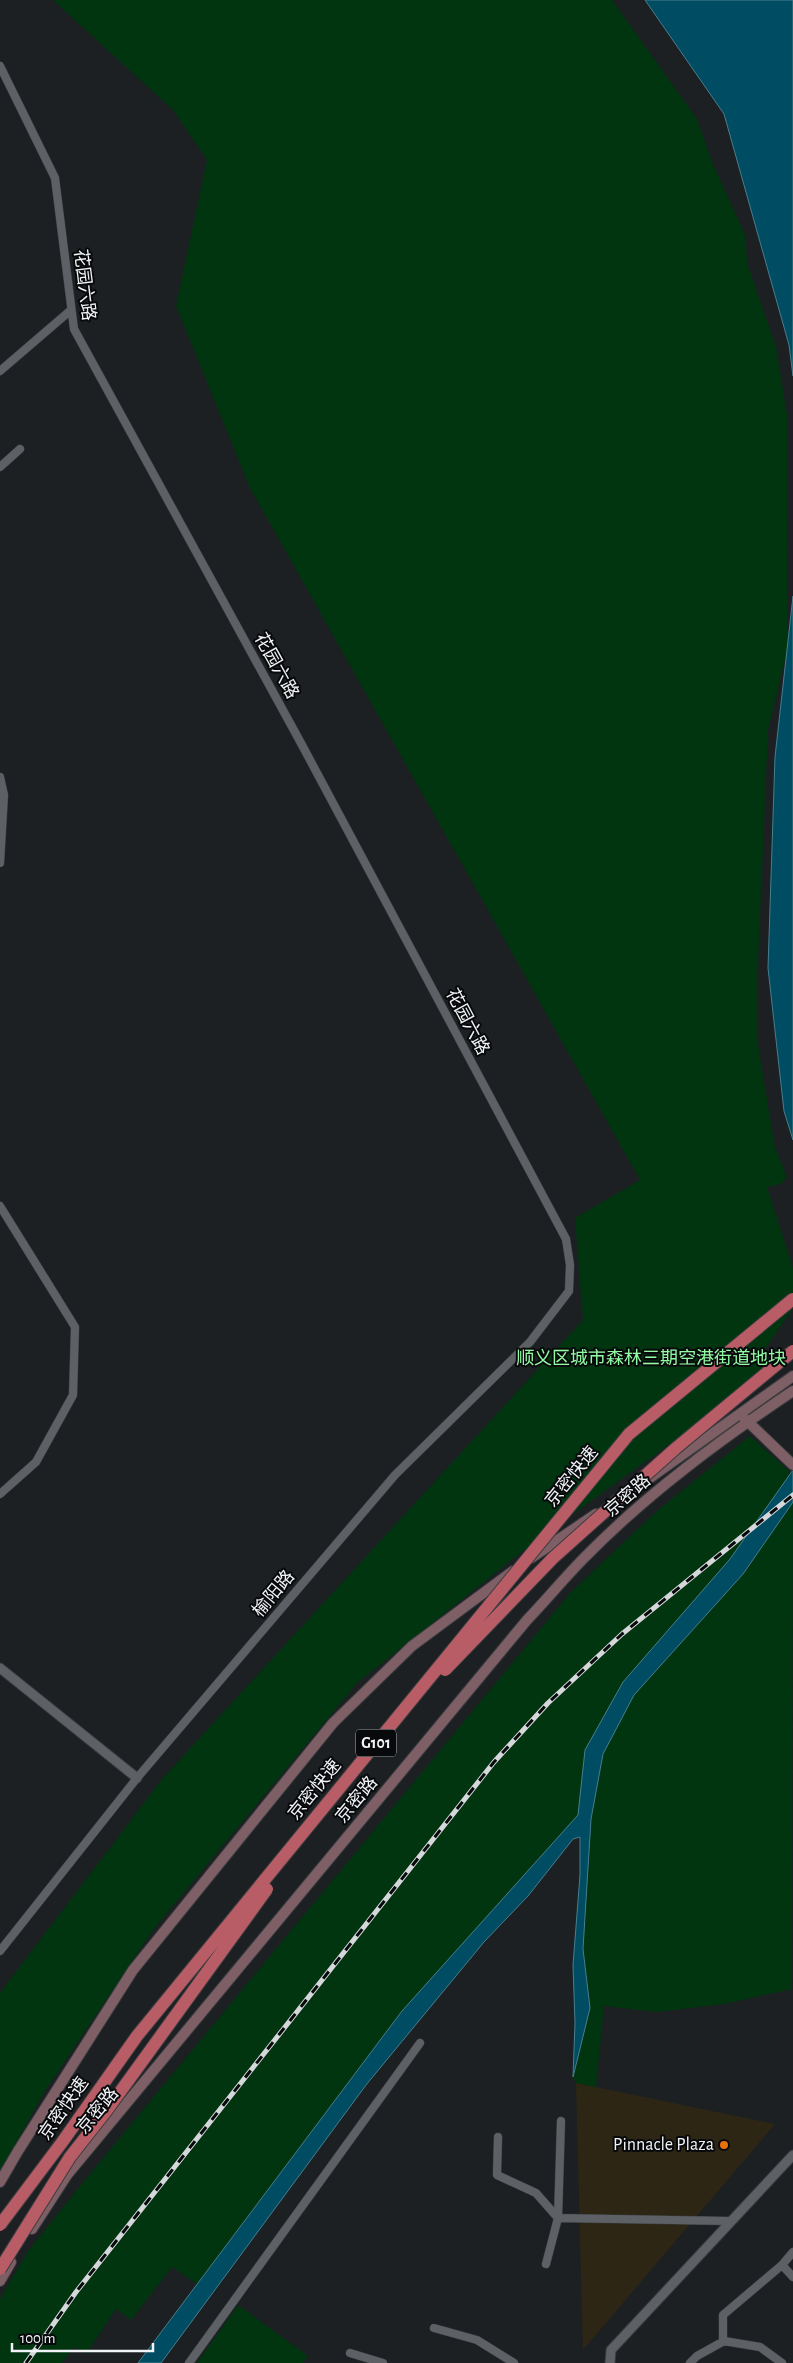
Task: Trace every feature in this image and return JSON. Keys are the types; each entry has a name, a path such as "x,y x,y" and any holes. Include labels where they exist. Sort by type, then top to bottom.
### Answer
{"highway":[{"name":"京密快速","path":"0,2225 63,2142 136,2036 629,1434 793,1299"},
{"name":"京密快速","path":"0,2269 70,2157 107,2110 328,1807 446,1669 553,1558 676,1448 793,1351"}],"main road":[{"name":"京密路","path":"0,2182 133,1970 333,1723 412,1646 569,1531 631,1492 793,1376"},
{"name":"京密路","path":"0,2280 67,2174 527,1620 586,1555 641,1505 747,1422 793,1390"},
{"path":"740,1413 747,1422 791,1463"}],"street":[{"name":"花园六路","path":"0,66 55,178 74,330 302,745 566,1239 570,1265"},
{"path":"0,371 71,310"},
{"path":"0,467 20,450"},
{"path":"0,777 4,796 0,863"},
{"path":"0,1206 75,1328 73,1395 36,1462 0,1494"},
{"name":"榆阳路","path":"0,1951 137,1778 395,1475 530,1342 569,1291 570,1265"},
{"path":"0,1668 137,1778"},
{"path":"189,2363 420,2043"},
{"path":"546,2264 558,2218 561,2121"},
{"path":"498,2137 497,2175 536,2193 558,2218 729,2221"},
{"path":"610,2363 611,2350 729,2221 793,2155"},
{"path":"722,2342 723,2315 782,2265 793,2252"},
{"path":"782,2265 793,2277"},
{"path":"434,2328 477,2340 514,2363"},
{"path":"690,2363 697,2356 722,2342 760,2347 782,2363"},
{"path":"350,2353 383,2363"}],"shaded area":[{"path":"576,2083 775,2124 583,2350"}],"green space":[{"name":"顺义区城市森林三期空港街道地块","path":"53,0 612,0 697,119 712,162 745,235 747,263 776,347 788,421 787,650 768,730 757,986 758,1046 775,1148 787,1177 781,1184 767,1187 793,1268 793,1309 764,1350 772,1363 674,1441 529,1546 357,1683 153,1930 43,2094 0,2173 0,1993 162,1779 583,1320 575,1218 640,1180 250,488 176,306 207,160 173,110"},
{"path":"750,1436 791,1473 730,1559 585,1750 579,1815 402,2011 197,2284 172,2267 131,2320 116,2309 86,2354 74,2347 62,2363 0,2363 0,2299 28,2251 85,2180 571,1592 658,1510"},
{"path":"793,1502 792,1989 724,2004 657,2012 604,2006 596,2087 576,2083 573,2077 590,2008 583,1949 591,1819 603,1754 634,1695 743,1574"},
{"path":"238,2305 308,2356 303,2363 197,2363"}],"water":[{"path":"645,0 793,0 793,376 789,345 724,114"},
{"path":"793,596 793,1140 784,1111 768,968 775,757"},
{"path":"793,1470 793,1502 743,1574 634,1695 603,1754 591,1819 583,1949 590,2008 573,2077 575,2023 573,1965 580,1875 580,1837 573,1839 528,1896 484,1942 366,2085 161,2363 138,2363 402,2011 578,1815 585,1750 623,1682 730,1559"}],"railway":[{"path":"26,2363 76,2292 494,1762 548,1703 622,1634 793,1495"}],"place":[{"name":"Pinnacle Plaza","path":"724,2145"}]}
